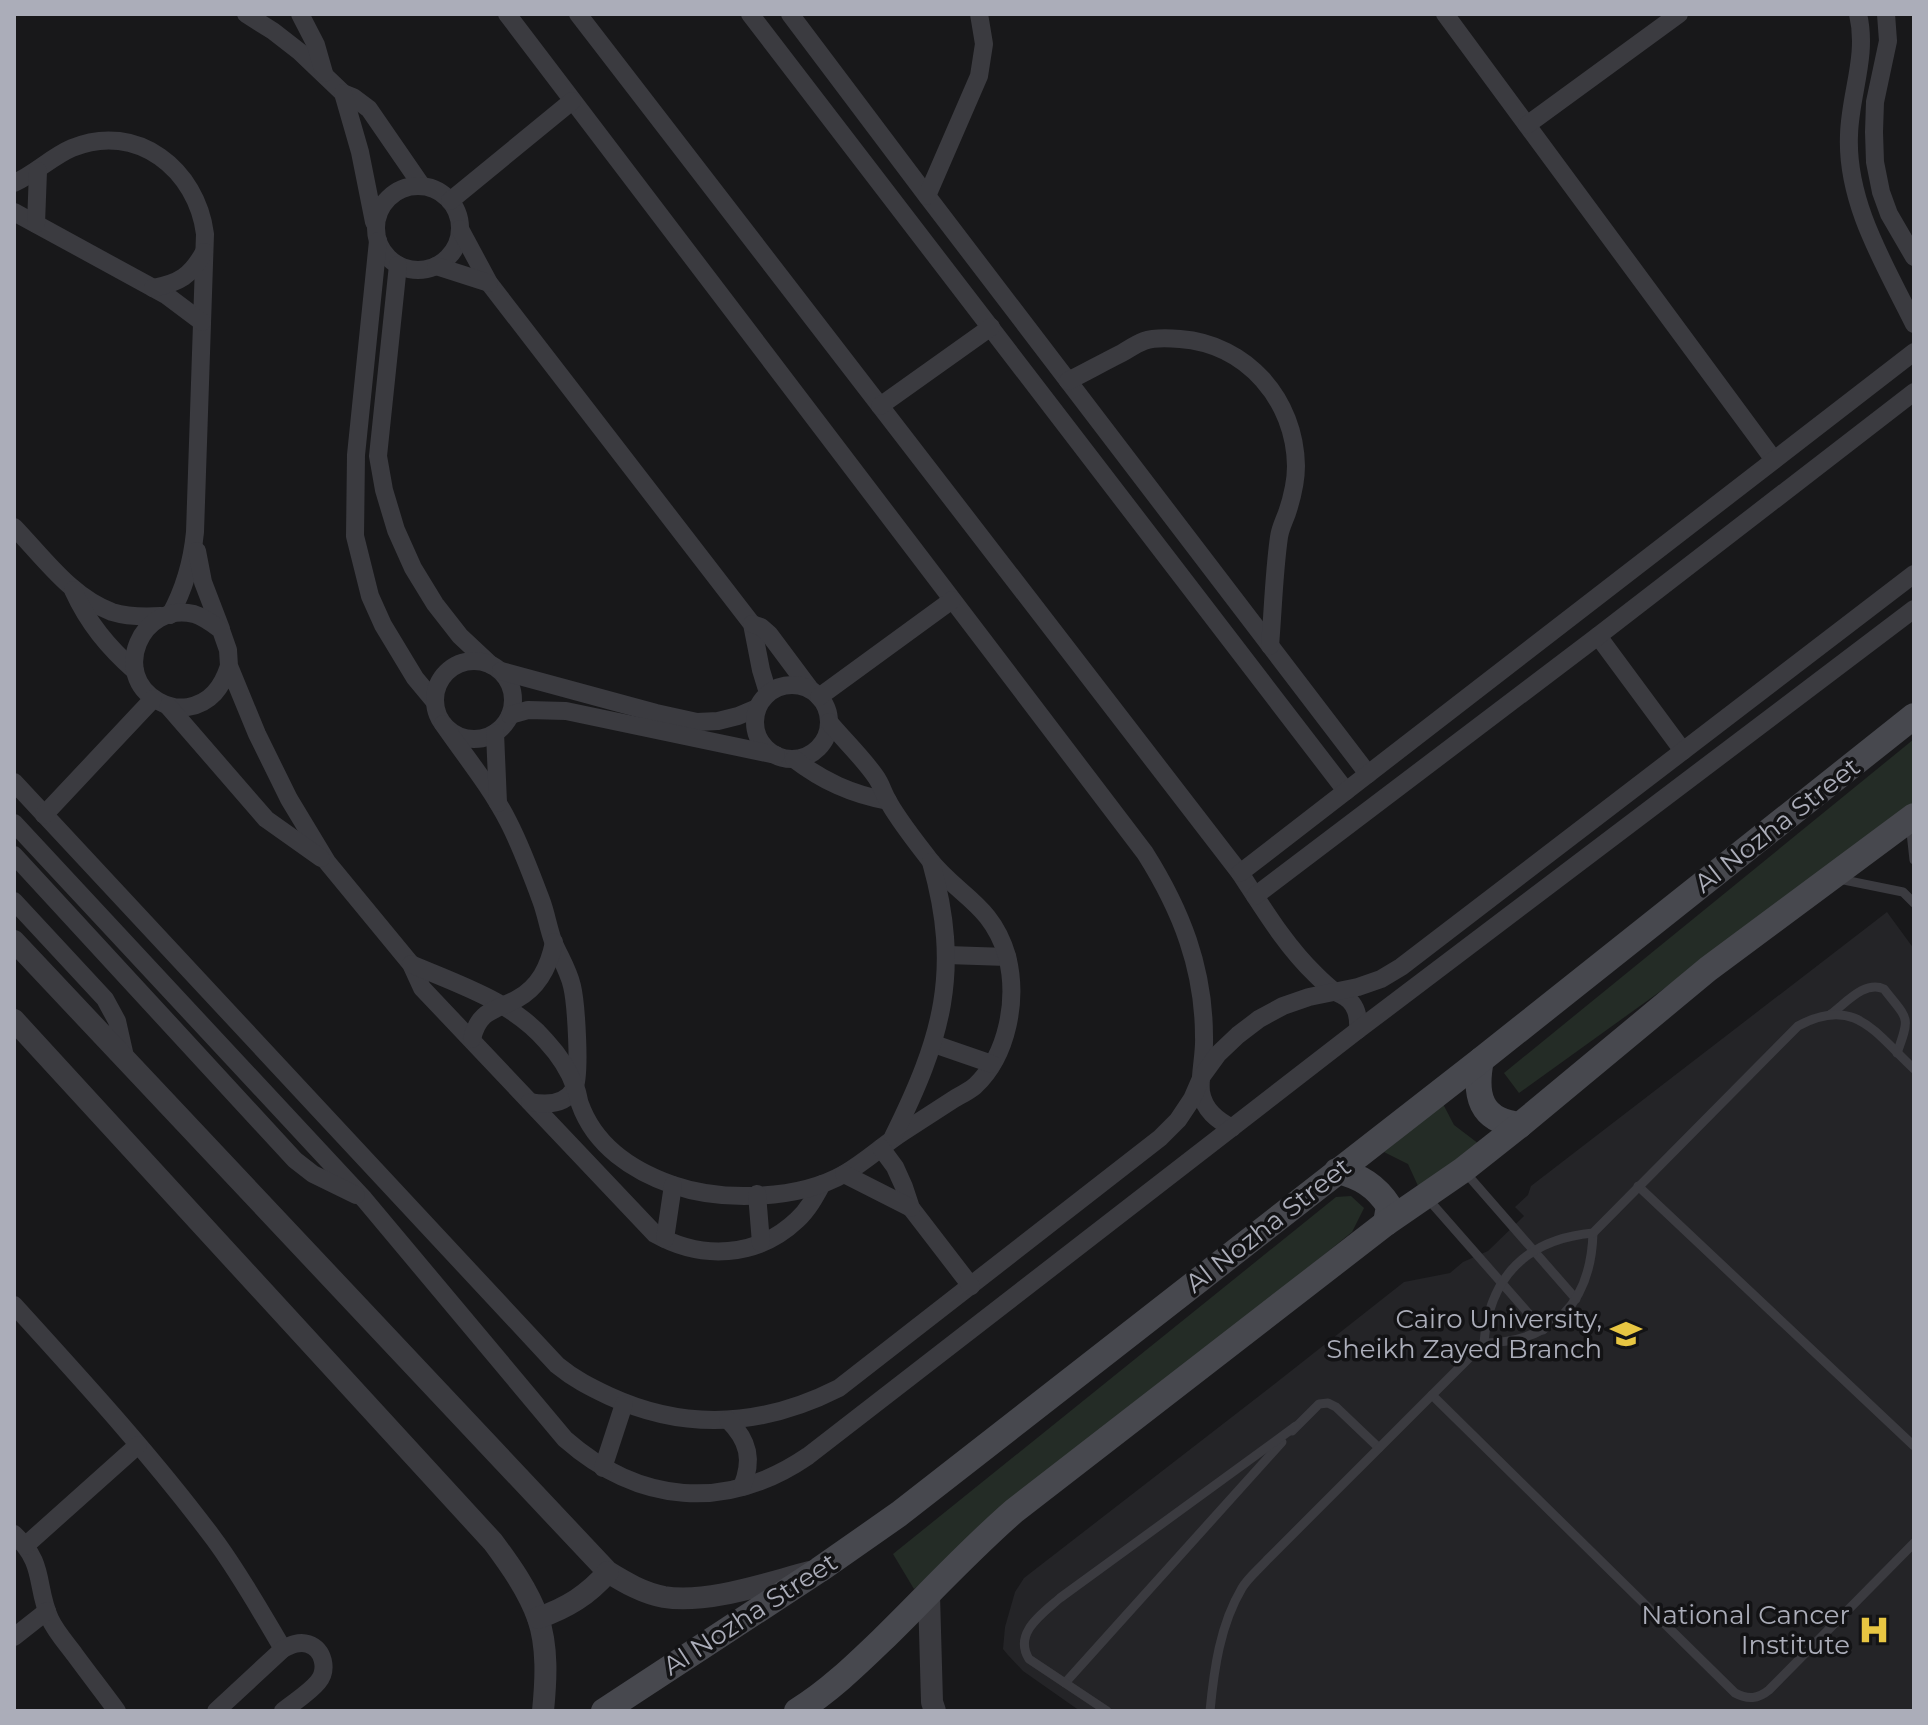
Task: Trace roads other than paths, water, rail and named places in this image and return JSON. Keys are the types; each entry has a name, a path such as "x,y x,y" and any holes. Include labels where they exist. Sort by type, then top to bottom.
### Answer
{"main road":[{"name":"Al Nozha Street","path":"604,1711 899,1514 1481,1060 1914,716"},
{"path":"797,1711 849,1672 1014,1511 1386,1223 1463,1170 1708,969 1912,818"},
{"path":"1481,1060 1477,1080 1481,1100 1493,1117 1504,1123 1520,1125"},
{"path":"1337,1171 1356,1175 1372,1185 1389,1206 1386,1223"}],"street":[{"path":"246,14 300,52 343,93 369,109 422,186"},
{"path":"300,14 316,45 325,76"},
{"path":"507,14 1145,853 1166,886 1182,921 1194,959 1202,997 1204,1037 1201,1092 1207,1108 1217,1120 1232,1128"},
{"path":"578,14 1240,873 1296,954 1335,992 1344,996 1356,1011 1358,1030"},
{"path":"750,14 1346,791"},
{"path":"790,14 1368,774"},
{"path":"927,196 979,76 984,44 979,14"},
{"path":"1445,14 1774,460"},
{"path":"1527,125 1679,14"},
{"path":"1858,14 1861,62 1848,136 1850,167 1866,228 1914,324"},
{"path":"1886,14 1888,41 1875,102 1875,162 1889,214 1914,257"},
{"path":"343,93 383,251 398,265 423,270 443,261 455,247 460,229"},
{"path":"450,201 572,101"},
{"path":"14,183 74,147 95,142 117,142 138,146 158,155 189,185 198,202 204,226 204,251 193,554 180,595 166,616 149,625 139,639 134,655 135,671 142,686 266,819 327,862"},
{"path":"36,224 38,171"},
{"path":"435,702 415,678 383,625 370,596 355,536 356,455 377,218 389,197 410,186 422,186 442,193 450,201 460,229 489,283 752,624 761,670 762,700 755,717 757,735 762,743 847,791 888,801"},
{"path":"14,212 179,303 202,322"},
{"path":"153,288 184,278 196,266 204,251"},
{"path":"398,265 378,456 384,490 396,530 413,568 435,604 460,636 508,681 512,692 510,715 504,725 485,738 473,740 461,737 443,724"},
{"path":"436,266 489,283"},
{"path":"880,406 991,327"},
{"path":"1068,381 1145,341 1168,338 1214,346 1255,370 1271,388 1291,427 1296,470 1294,492 1279,534 1270,646"},
{"path":"1240,873 1914,352"},
{"path":"1255,896 1914,392"},
{"path":"356,455 378,456"},
{"path":"14,527 72,587 91,602 114,612 138,617 195,614 221,630"},
{"path":"195,532 203,582 228,650 229,666 273,767 327,862 411,964 422,988 655,1234 683,1247 703,1251 743,1249 781,1233 797,1220 822,1184"},
{"path":"14,782 572,1378 624,1404 665,1416 697,1420 757,1417 786,1411 839,1388 1160,1138 1178,1120 1202,1076 1228,1044 1259,1019 1309,997 1381,979 1401,967 1914,574"},
{"path":"72,587 98,633 115,654 135,671"},
{"path":"815,693 952,600"},
{"path":"14,823 364,1199 565,1439 603,1468 647,1488 670,1493 706,1494 766,1480 808,1456 1358,1030 1914,609"},
{"path":"530,1102 543,1105 556,1103 576,1087 578,1027 572,983 554,942 527,863 498,803 437,714 435,702 440,680 457,664 480,661 655,721 785,757 811,754 824,740 829,722 827,709 769,634 752,624"},
{"path":"1598,636 1683,751"},
{"path":"160,702 184,708 200,704 219,689 229,666"},
{"path":"510,715 528,710 566,711 655,721 718,721 738,716 781,686 796,685 815,693"},
{"path":"44,815 160,702"},
{"path":"411,964 503,1005 526,1021 563,1062 590,1125 610,1149 635,1168 673,1185 715,1194 779,1193 822,1184 844,1174 974,1087 992,1064 1001,1044 1008,1023 1011,979 1007,957 988,915 930,861 888,801 877,778 829,722"},
{"path":"495,733 498,803"},
{"path":"14,855 295,1160 313,1174 364,1199"},
{"path":"930,861 945,923 945,985 934,1044 921,1079 886,1144 911,1208 971,1286"},
{"path":"14,901 105,999 117,1021 126,1061"},
{"path":"14,941 608,1572 634,1588 663,1597 694,1599 819,1570"},
{"path":"472,1039 479,1021 494,1008 519,998 533,988 551,959 554,942"},
{"path":"947,955 1007,957"},
{"path":"14,1020 493,1542 509,1563 538,1618 546,1682 543,1711"},
{"path":"934,1044 992,1064"},
{"path":"844,1174 911,1208"},
{"path":"665,1239 673,1185"},
{"path":"757,1194 761,1243"},
{"path":"14,1305 179,1493 251,1595 283,1649"},
{"path":"603,1468 624,1404"},
{"path":"728,1420 739,1431 749,1458 748,1473 742,1487"},
{"path":"117,1711 57,1631 47,1611 39,1573 20,1540 138,1445"},
{"path":"538,1618 562,1609 583,1596 608,1572"},
{"path":"929,1595 932,1702 935,1711"},
{"path":"14,1637 47,1611"},
{"path":"216,1711 283,1649 296,1643 308,1643 317,1649 323,1659 324,1670 319,1681 283,1711"}],"lane":[{"path":"1912,818 1914,860"},
{"path":"1831,878 1903,892 1914,903"},
{"path":"1831,1014 1866,988 1884,989 1905,1016 1906,1028 1897,1053"},
{"path":"1210,1711 1217,1654 1243,1587 1484,1343 1492,1302 1501,1283 1521,1259 1552,1241 1593,1233 1798,1026 1814,1017 1848,1015 1865,1022 1914,1069"},
{"path":"1463,1170 1576,1299"},
{"path":"1638,1186 1914,1446"},
{"path":"1426,1196 1543,1330"},
{"path":"1484,1343 1504,1343 1524,1338 1543,1330 1566,1311 1586,1278 1592,1256 1593,1233"},
{"path":"1432,1395 1735,1693 1744,1697 1762,1696 1769,1690 1914,1543"},
{"path":"1065,1683 1319,1404 1328,1403 1336,1407 1379,1448"},
{"path":"1107,1711 1029,1659 1023,1650 1024,1639 1041,1614 1060,1598 1296,1426"}],"place":[{"name":"Cairo University, Sheikh Zayed Branch","path":"1626,1334"},
{"name":"National Cancer Institute","path":"1874,1630"}]}
